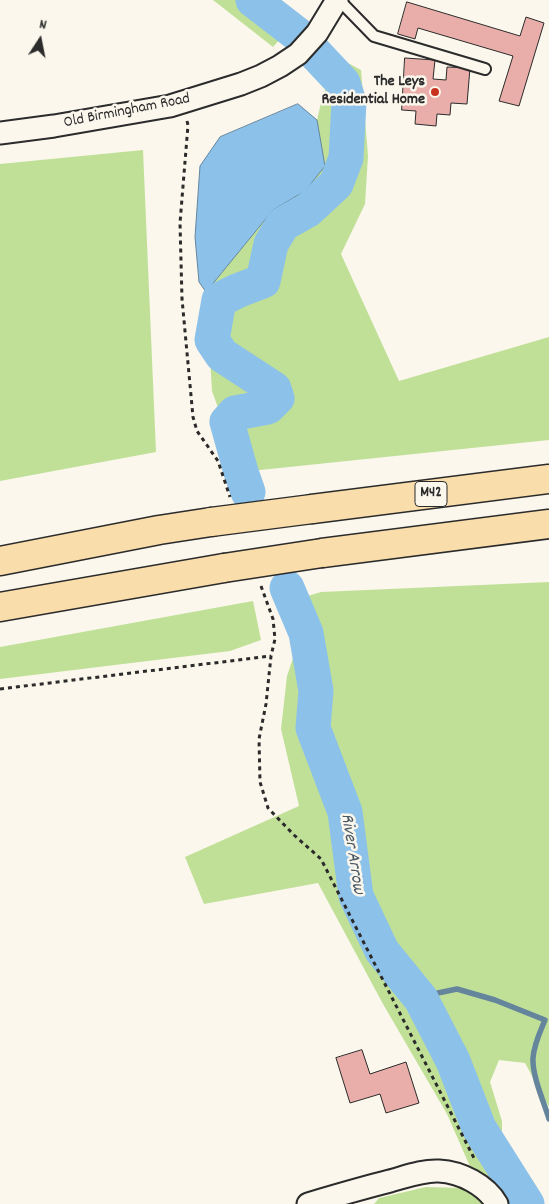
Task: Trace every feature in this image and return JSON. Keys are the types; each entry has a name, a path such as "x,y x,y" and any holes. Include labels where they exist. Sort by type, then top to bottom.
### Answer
{"highway":[{"name":"M42","path":"0,561 159,530 212,522 549,479"},
{"path":"0,607 322,553 549,524"}],"street":[{"name":"Old Birmingham Road","path":"0,133 54,126 170,106 224,90 261,76 298,54 317,33 338,0"},
{"path":"308,1204 422,1173 438,1171 456,1174 474,1182 497,1204"}],"lane":[{"path":"338,0 374,36 484,69"}],"path":[{"path":"181,103 188,125 180,223 182,299 194,417 197,431 218,461 231,500"},
{"path":"260,583 273,620 275,639 259,739 260,782 268,808 321,859 478,1164 474,1182"},
{"path":"0,689 271,656"}],"green space":[{"path":"213,0 274,0 297,20 273,47"},
{"path":"337,57 361,70 368,156 365,204 341,254 399,381 549,337 549,440 241,472 212,391 206,292 306,170 322,98"},
{"path":"143,150 156,452 0,481 0,164"},
{"path":"549,582 549,1107 525,1063 499,1060 490,1082 502,1121 502,1180 472,1171 447,1114 383,1004 318,883 204,904 185,857 299,806 281,729 287,676 295,652 284,603 321,592"},
{"path":"253,601 261,640 230,651 0,679 0,647"},
{"path":"426,1187 464,1188 484,1204 374,1204 379,1198"}],"water":[{"path":"298,104 317,120 325,166 305,191 273,210 206,292 199,282 195,237 200,166 220,137"}],"building":[{"path":"407,2 520,36 526,17 544,23 519,106 499,101 513,56 418,28 415,39 398,34"},
{"name":"The Leys Residential Home","path":"405,58 435,60 433,79 446,80 447,67 470,68 467,104 451,103 450,115 437,114 436,126 415,124 416,111 402,110"},
{"path":"362,1050 370,1074 406,1062 419,1103 386,1113 380,1094 350,1103 336,1058"}],"waterway":[{"name":"River Arrow","path":"248,492 227,422 235,413 268,407 277,398 274,389 222,355 212,340 219,300 263,281 271,244 283,224 308,210 336,184 346,158 349,102 343,83 297,34 253,0"},
{"name":"River Arrow","path":"287,588 306,633 316,691 313,728 345,812 356,896 382,951 421,999 453,1061 479,1128 527,1204"},
{"path":"421,999 433,994 457,989 495,1000 545,1020 535,1048 533,1065 536,1081 549,1119"}],"place":[{"name":"The Leys Residential Home","path":"435,92"}]}
